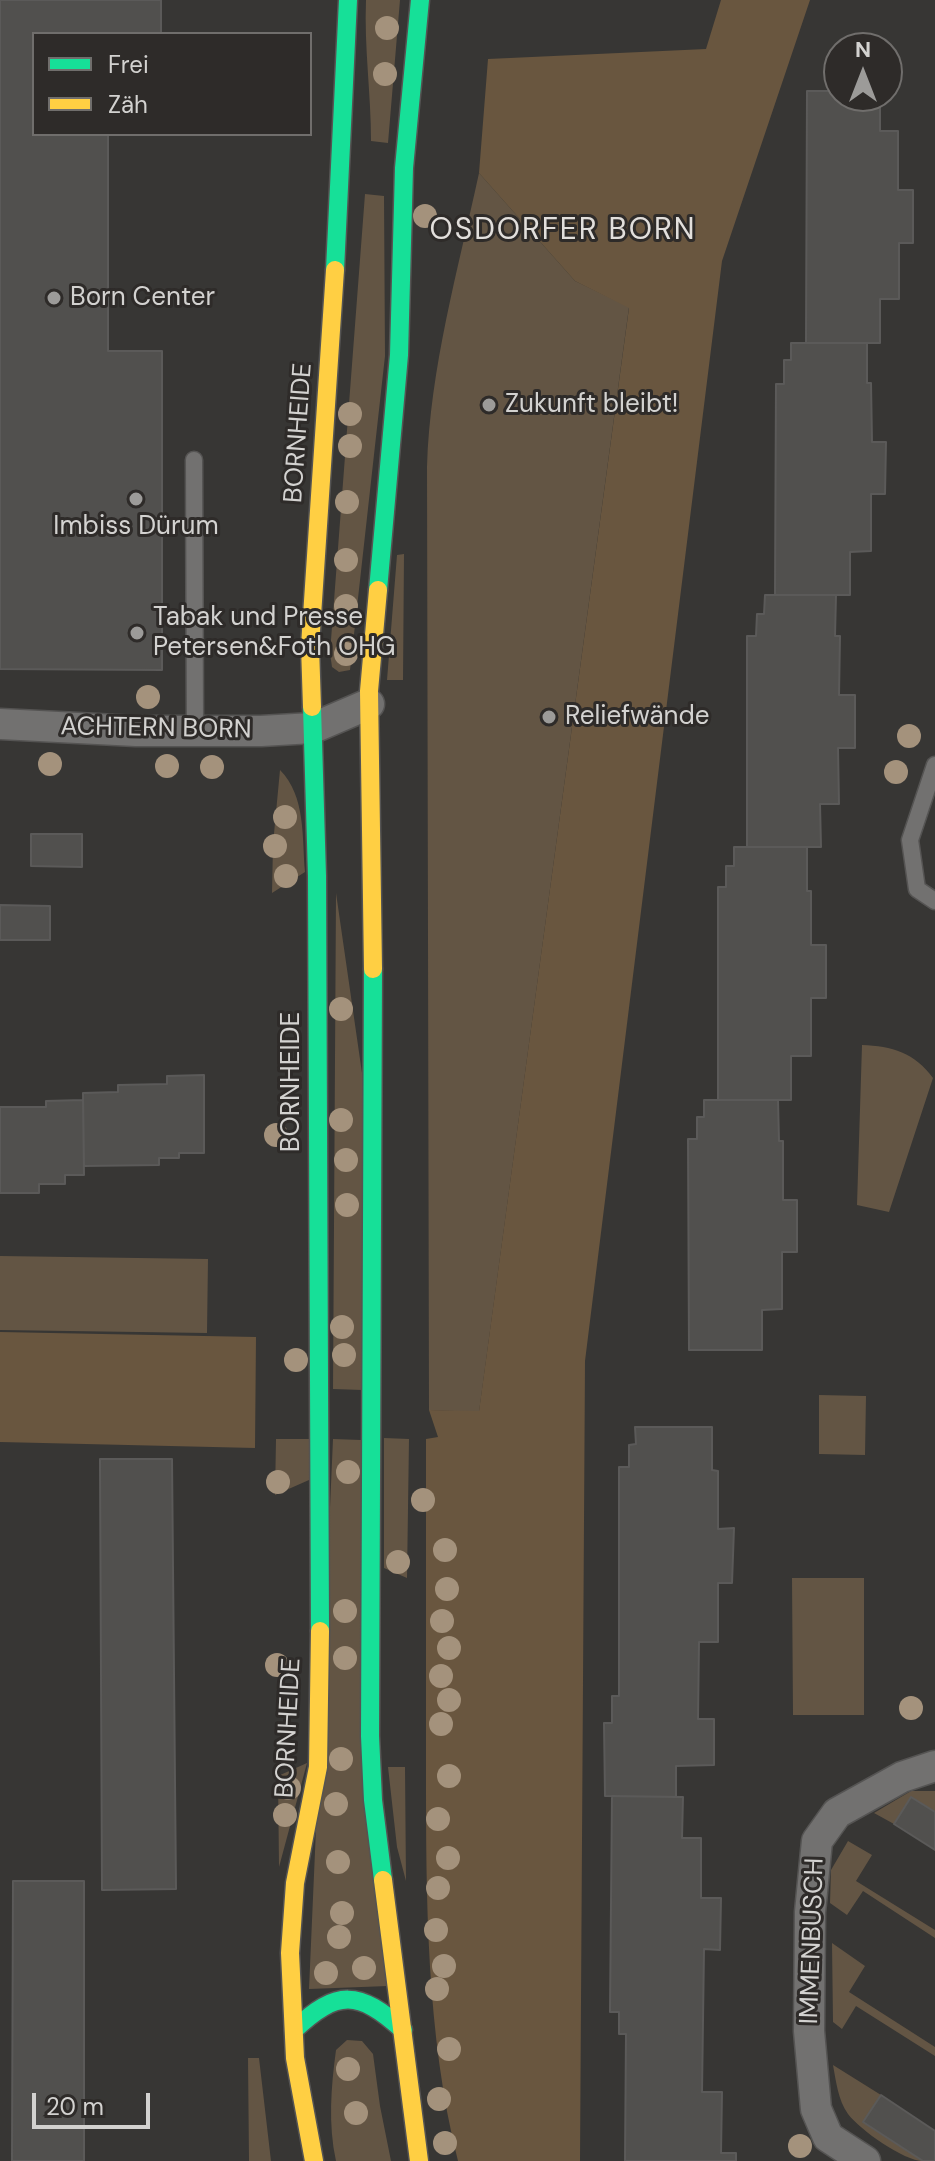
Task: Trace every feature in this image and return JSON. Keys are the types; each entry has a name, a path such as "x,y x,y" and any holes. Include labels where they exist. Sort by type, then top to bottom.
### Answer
{"street":[{"name":"BORNHEIDE","path":"314,2161 305,2122 291,1976 293,1906 317,1780 320,1721 317,876 310,646 342,163 348,0"},
{"path":"419,2161 373,1800 370,1736 373,971 369,704 374,608 399,355 404,168 420,0"},
{"path":"335,819 313,728 369,704"},
{"name":"ACHTERN BORN","path":"0,724 136,731 313,728"},
{"path":"354,895 373,971"},
{"name":"IMMENBUSCH","path":"865,2161 828,2137 816,2109 809,2031 812,1877 817,1841 837,1813 902,1777 935,1766"},
{"path":"294,2030 322,2005 341,1998 360,1998 380,2008 403,2030"}],"lane":[{"path":"194,460 195,731"},
{"path":"935,765 910,840 917,889 935,901"}],"shaded area":[{"path":"366,0 400,0 388,143 371,141"},
{"path":"721,0 810,0 722,261 585,1361 580,2161 458,2161 447,2113 430,1966 426,1817 426,1439 438,1437 429,1410 479,1411 629,308 575,281 479,173 488,59 706,49"},
{"path":"479,173 575,281 629,307 479,1412 429,1410 427,467 439,356"},
{"path":"365,194 384,196 385,356 350,670 339,672 332,667 330,653"},
{"path":"404,554 403,680 387,680 397,555"},
{"path":"280,770 299,805 305,872 272,893 273,844"},
{"path":"336,893 362,1073 362,1390 333,1389"},
{"path":"862,1045 902,1052 919,1062 933,1078 889,1212 857,1205"},
{"path":"0,1256 208,1259 207,1333 0,1330"},
{"path":"0,1332 256,1337 255,1448 0,1442"},
{"path":"819,1395 866,1396 865,1455 819,1454"},
{"path":"384,1438 409,1439 407,1578 384,1568"},
{"path":"276,1439 310,1439 309,1480 275,1495"},
{"path":"333,1439 361,1440 388,1986 309,1989"},
{"path":"792,1578 864,1578 864,1715 793,1715"},
{"path":"307,1763 279,1867 278,1776"},
{"path":"388,1767 405,1767 406,1881 397,1847"},
{"path":"911,1791 935,1791 935,1812 911,1797 894,1824 874,1813"},
{"path":"848,1841 872,1855 856,1881 935,1930 935,1938 863,1891 847,1915 830,1903 831,1870"},
{"path":"832,1943 865,1966 849,1992 935,2047 935,2056 856,2006 842,2029 833,2022"},
{"path":"347,2040 362,2041 373,2054 391,2161 336,2161 331,2119 333,2078 336,2050"},
{"path":"248,2058 259,2058 271,2161 249,2161"},
{"path":"833,2065 881,2095 864,2121 923,2161 894,2150 854,2121 842,2103"}],"building":[{"name":"Born Center","path":"0,0 161,0 161,32 32,32 32,136 108,136 108,351 162,351 162,670 0,669"},
{"path":"807,91 823,91 823,112 880,112 880,131 898,131 898,190 913,190 913,243 899,243 899,299 880,299 880,343 806,343"},
{"path":"791,343 867,343 872,442 886,442 885,494 871,494 871,551 850,552 850,595 775,595 776,384 784,384 784,360 791,360"},
{"path":"765,595 836,595 835,636 840,636 839,695 855,695 855,748 838,748 839,804 820,804 821,847 747,847 747,636 756,636 757,614 764,614"},
{"path":"31,834 82,834 82,867 31,866"},
{"path":"734,847 807,847 811,945 826,945 826,998 811,998 811,1056 791,1056 791,1100 718,1100 718,887 726,887 726,866 734,866"},
{"path":"0,905 50,906 50,940 0,940"},
{"path":"204,1075 204,1153 179,1153 179,1158 159,1158 159,1165 84,1166 83,1093 118,1092 118,1085 167,1084 167,1076"},
{"path":"83,1100 84,1175 65,1175 65,1184 39,1184 39,1193 0,1193 0,1107 46,1107 46,1101"},
{"path":"704,1100 778,1100 779,1141 783,1141 783,1200 797,1200 797,1252 782,1252 782,1309 762,1310 762,1350 689,1350 688,1139 697,1139 697,1117 704,1117"},
{"path":"635,1427 712,1427 712,1470 718,1471 718,1529 734,1528 732,1583 718,1583 718,1642 699,1642 698,1719 714,1719 714,1765 676,1766 676,1797 605,1796 604,1723 612,1723 612,1696 619,1696 619,1467 629,1467 629,1445 636,1444"},
{"path":"100,1459 172,1459 176,1889 102,1890"},
{"path":"612,1796 683,1797 682,1838 701,1838 701,1898 721,1898 720,1950 704,1949 702,2092 722,2092 721,2153 736,2153 736,2161 625,2161 626,2034 619,2034 619,2012 610,2012"},
{"path":"911,1797 935,1812 935,1850 894,1824"},
{"path":"13,1881 84,1881 84,2161 12,2161"},
{"path":"881,2095 935,2131 935,2161 923,2161 863,2122"}],"traffic: fast":[{"path":"335,270 348,0"},
{"path":"378,590 399,355 404,168 420,0"},
{"path":"312,707 317,876 320,1631"},
{"path":"373,969 370,1736 373,1800 383,1880"},
{"path":"294,2030 323,2007 348,2000 373,2007 403,2030"}],"traffic: slow":[{"path":"312,707 310,646 335,270"},
{"path":"373,969 369,691 378,590"},
{"path":"314,2161 295,2058 290,1953 295,1883 318,1767 320,1631"},
{"path":"383,1880 419,2161"}],"place":[{"name":"Born Center","path":"54,298"},
{"name":"Zukunft bleibt!","path":"489,405"},
{"name":"Imbiss Dürum","path":"136,499"},
{"name":"Tabak und Presse Petersen&Foth OHG","path":"137,633"},
{"name":"Reliefwände","path":"549,717"}],"district":[{"name":"OSDORFER BORN","path":"563,231"}]}
